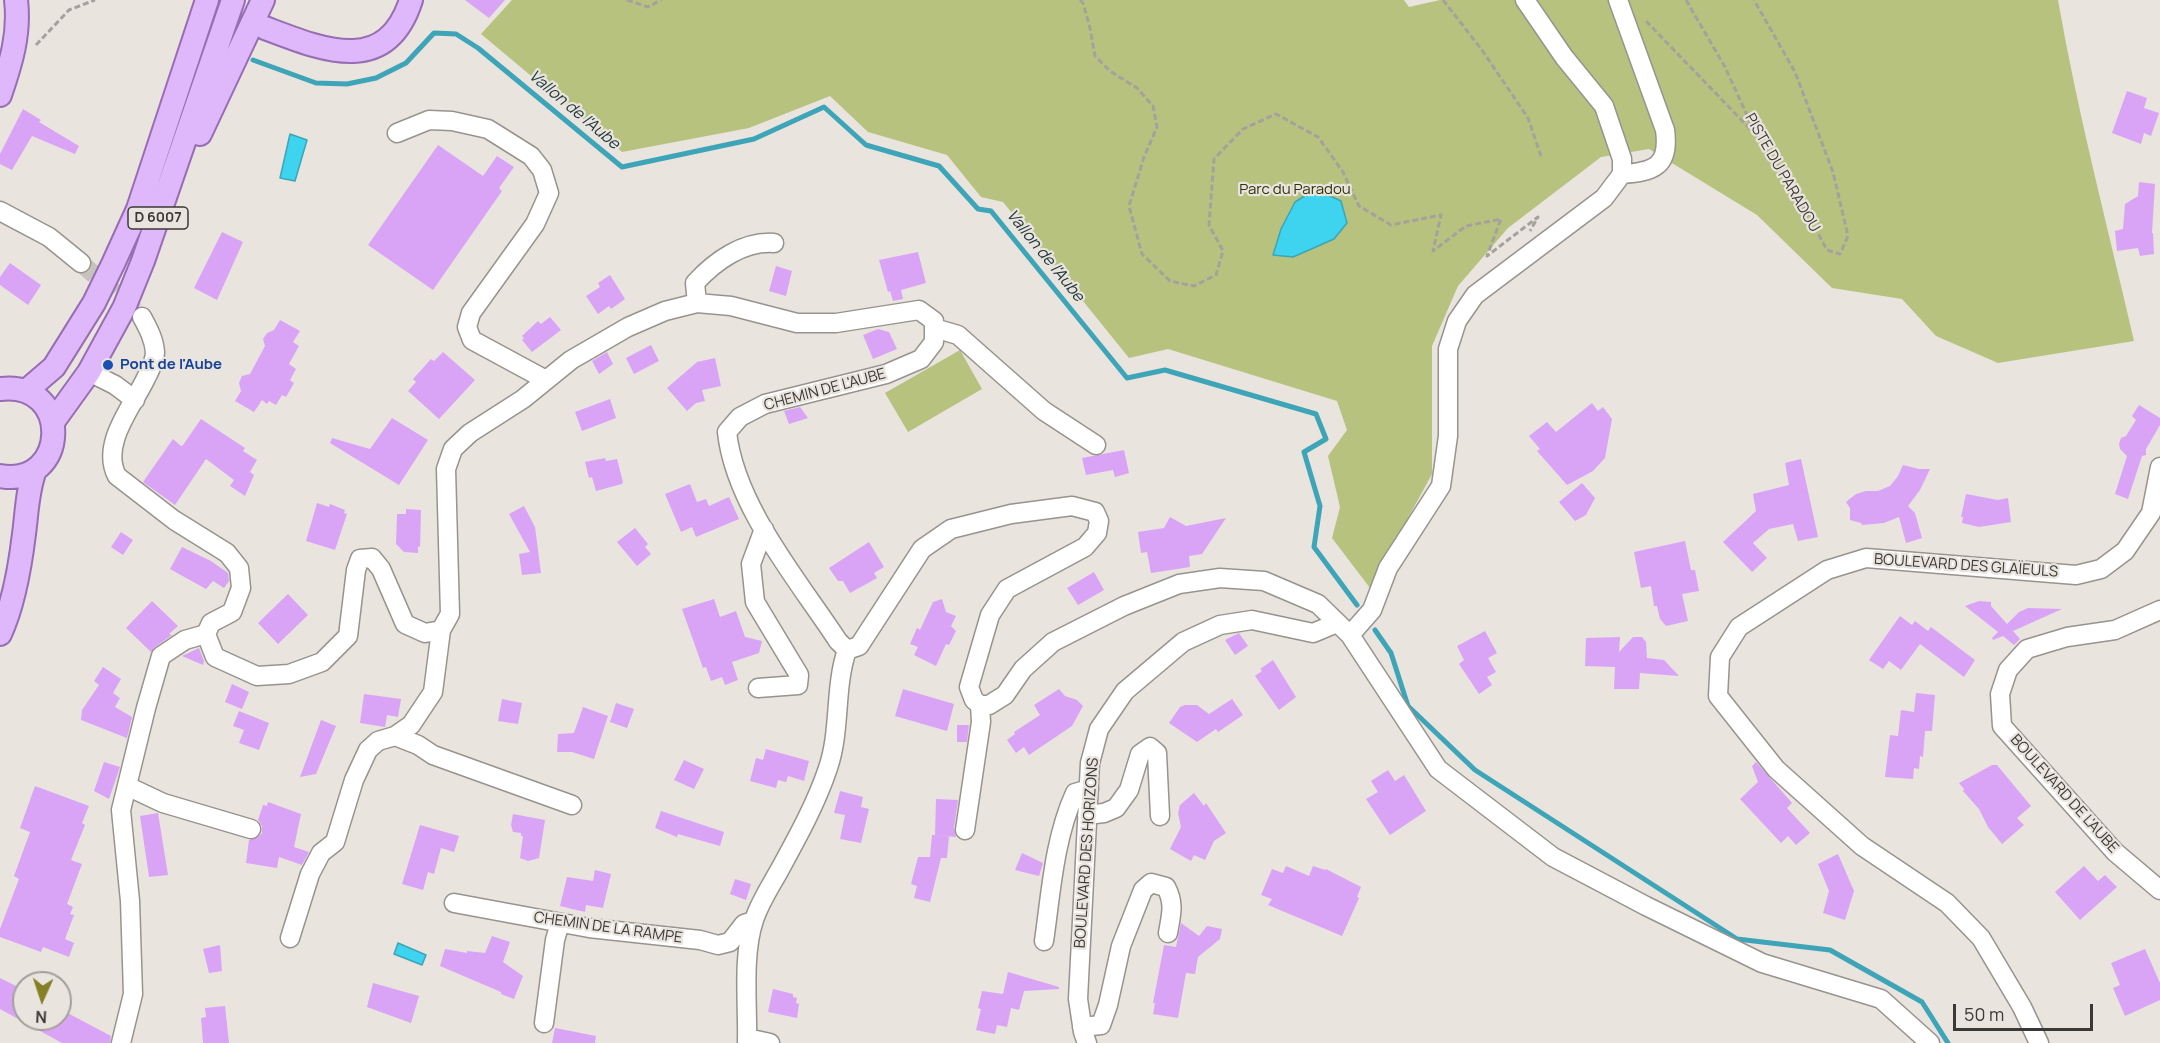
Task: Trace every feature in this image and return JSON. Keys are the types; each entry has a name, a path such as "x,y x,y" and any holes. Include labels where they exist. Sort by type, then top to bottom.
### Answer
{"main road":[{"path":"0,95 14,54 16,0"},
{"name":"D 6007","path":"26,391 54,368 94,303 113,264 138,209 207,0"},
{"name":"D 6007","path":"53,422 89,372 116,326 143,261 232,0"},
{"path":"143,261 263,0"},
{"path":"265,28 319,48 345,52 363,49 381,43 394,33 405,19 411,0"},
{"path":"0,389 17,388 26,391 43,403 53,422 53,445 46,459 35,470 21,476 0,476"},
{"path":"0,634 16,579 29,485 35,470"}],"street":[{"path":"1343,629 1372,610 1388,568 1441,486 1448,436 1448,349 1457,321 1475,295 1604,198 1622,174 1622,159 1604,106 1564,57 1526,0"},
{"path":"1619,2 1665,130 1667,143 1663,157 1654,169 1644,173 1622,174"},
{"path":"397,133 429,120 452,121 488,129 531,156 542,170 549,193 536,224 471,313 467,327 472,340 546,380"},
{"path":"0,211 49,237 81,262"},
{"path":"697,303 695,283 708,268 743,248 760,242 774,243"},
{"path":"290,938 310,874 321,853 335,842 354,780 368,750 378,741 395,736 411,725 433,692 441,630 450,614 446,469 453,448 470,433 523,399 571,360 628,327 665,311 697,303 731,306 797,323 836,323 919,310 934,321 934,328 958,335 1044,411 1096,445"},
{"path":"121,1043 133,994 130,901 121,810 146,708 161,656 184,640 206,634 212,623 232,612 241,588 239,568 227,553 174,520 117,476 112,460 115,437 152,366 155,354 151,334 142,317"},
{"name":"CHEMIN DE L'AUBE","path":"847,650 838,641 749,505 729,451 727,432 740,417 765,404 886,374 921,359 934,342 934,328"},
{"path":"89,372 115,385 135,400"},
{"name":"BOULEVARD DES GLAÏEULS","path":"2039,1043 2022,1007 1981,938 1947,903 1862,846 1776,768 1718,696 1720,657 1739,627 1827,570 1866,558 2076,575 2101,570 2125,551 2151,513 2160,467"},
{"path":"847,650 859,646 922,549 951,530 1011,514 1072,506 1095,512 1099,521 1097,533 1085,547 1007,590 990,615 969,687 974,700 980,705 988,705 1005,695 1023,669 1053,642 1124,606 1179,584 1220,578 1264,581 1318,604 1343,629 1438,769 1553,857 1762,963 1881,999 1930,1043"},
{"path":"758,688 798,685 800,675 755,602 751,564 764,529"},
{"path":"206,634 215,657 257,676 289,674 322,662 348,636 356,570 360,559 372,558 381,568 405,624 425,633 441,630"},
{"name":"BOULEVARD DE L'AUBE","path":"2160,610 2115,630 2067,637 2028,649 2008,670 2000,694 2002,726 2115,852 2160,890"},
{"name":"BOULEVARD DES HORIZONS","path":"1084,1035 1078,999 1087,815 1090,763 1099,729 1125,691 1183,642 1220,625 1252,620 1313,633 1343,629"},
{"name":"CHEMIN DE LA RAMPE","path":"747,1041 748,955 753,921 763,898 812,809 828,769 834,749 842,665 847,650"},
{"path":"965,830 981,722 980,705"},
{"path":"395,736 418,745 433,755 572,805"},
{"path":"1087,815 1104,813 1116,808 1129,790 1140,754 1150,747 1157,753 1160,816"},
{"path":"127,786 164,803 250,828"},
{"path":"1044,942 1066,812 1075,794 1089,789"},
{"path":"1084,1035 1101,1025 1108,1005 1121,946 1143,890 1152,883 1166,887 1171,897 1173,909 1168,933"},
{"name":"CHEMIN DE LA RAMPE","path":"454,903 589,928 700,940 718,945 730,942 744,924 753,921"},
{"path":"544,1023 555,940 560,923"},
{"path":"747,1041 770,1043"}],"path":[{"path":"80,0 89,1"},
{"path":"14,54 29,52 69,10 95,0"},
{"path":"627,0 648,7 661,0"},
{"path":"1080,0 1083,3 1090,28 1095,56 1110,71 1137,88 1153,106 1157,127 1144,157 1128,206 1142,254 1170,281 1194,286 1216,275 1223,251 1209,225 1214,159 1243,129 1276,114 1318,137 1343,172 1359,206 1391,225 1441,215 1433,251 1466,226 1501,219 1487,256 1538,217 1525,238"},
{"path":"1443,0 1482,50 1528,118 1542,159"},
{"name":"PISTE DU PARADOU","path":"1686,0 1725,67 1757,136 1787,176 1827,250 1840,254 1848,236 1833,172 1794,72 1754,0"},
{"path":"1619,2 1631,6 1757,136"}],"green space":[{"name":"Parc du Paradou","path":"512,0 1404,0 1409,7 1440,0 2058,0 2084,129 2134,341 1998,363 1936,336 1902,299 1832,288 1757,215 1649,149 1601,157 1508,228 1458,286 1432,346 1432,474 1370,588 1332,538 1340,507 1328,456 1347,430 1337,401 1168,349 1129,358 1003,202 981,197 947,155 868,132 830,96 749,128 622,152 481,34"},
{"path":"960,350 982,389 908,432 885,393"}],"water":[{"path":"290,134 307,140 295,181 280,178"},
{"path":"1315,189 1341,201 1347,223 1334,239 1293,257 1273,255 1281,229 1295,202"},
{"path":"398,943 426,955 422,965 394,954"}],"building":[{"path":"465,0 505,0 489,18"},
{"path":"2127,91 2147,98 2144,108 2159,113 2151,136 2144,133 2141,144 2112,133"},
{"path":"23,109 41,120 39,122 79,146 75,154 32,136 12,170 0,164 0,154"},
{"path":"438,145 483,176 497,156 514,167 499,188 502,191 433,290 368,245"},
{"path":"2139,182 2155,184 2152,233 2154,254 2140,256 2138,248 2117,251 2115,231 2123,229 2125,204 2138,196"},
{"path":"222,232 243,242 217,300 194,288"},
{"path":"918,252 926,283 901,290 903,299 893,301 890,291 888,292 879,260"},
{"path":"10,263 41,285 28,305 0,285 0,277"},
{"path":"776,266 792,271 786,296 769,291"},
{"path":"610,275 625,299 611,309 609,306 598,314 586,296 600,287 598,283"},
{"path":"550,317 561,330 532,352 522,340 524,338 522,336 538,321 541,324"},
{"path":"280,320 300,331 293,342 299,346 289,364 296,369 290,380 294,383 286,397 282,395 276,405 269,401 267,404 262,400 254,412 235,401 241,391 239,383 242,376 250,374 265,346 263,339 267,333 274,330"},
{"path":"878,329 889,332 897,349 873,359 863,335"},
{"path":"651,345 659,361 634,374 626,358"},
{"path":"443,352 475,380 439,419 408,391 416,382 413,379 431,359 434,361"},
{"path":"607,352 613,364 599,374 592,361"},
{"path":"715,358 721,386 702,390 705,401 696,403 687,411 667,388 697,362"},
{"path":"610,399 616,418 582,431 575,412"},
{"path":"1592,403 1598,411 1603,407 1612,419 1605,458 1593,471 1567,485 1537,451 1540,449 1529,436 1547,422 1556,432"},
{"path":"2139,405 2160,418 2160,425 2146,449 2146,455 2142,456 2128,499 2115,494 2127,456 2120,449 2119,444 2121,438 2126,436 2136,420 2132,416"},
{"path":"800,407 808,418 789,424 784,411"},
{"path":"392,418 428,440 399,485 330,443 332,438 370,449"},
{"path":"201,419 245,448 243,451 257,460 250,472 254,475 245,496 230,486 234,480 206,459 175,505 143,482 173,439 181,446 183,445"},
{"path":"1124,450 1129,473 1115,477 1113,470 1086,475 1082,458"},
{"path":"605,458 606,461 617,459 623,482 596,491 592,477 589,478 585,462"},
{"path":"1801,459 1818,537 1798,541 1793,524 1769,529 1753,543 1767,558 1752,572 1723,542 1756,511 1753,494 1789,485 1785,463"},
{"path":"1903,465 1930,469 1920,490 1908,506 1915,513 1922,538 1906,543 1899,517 1884,523 1862,525 1850,520 1850,508 1846,502 1856,494 1878,491 1890,486"},
{"path":"1582,483 1595,498 1586,515 1575,521 1559,502"},
{"path":"690,484 697,502 706,499 709,506 729,497 739,519 696,537 692,527 681,532 665,494"},
{"path":"1966,494 1998,500 2008,498 2011,522 1979,527 1962,523 1963,517 1961,517"},
{"path":"317,503 329,507 330,504 345,510 344,513 347,514 335,550 306,541"},
{"path":"524,506 535,527 541,573 522,575 519,554 530,552 509,514"},
{"path":"406,509 421,510 418,553 404,552 396,544 397,514 406,514"},
{"path":"1170,517 1186,526 1226,518 1202,554 1189,556 1190,567 1151,573 1147,552 1141,553 1138,532 1164,528"},
{"path":"635,528 648,544 645,547 651,554 637,566 617,542"},
{"path":"121,532 133,540 123,555 111,547"},
{"path":"1685,541 1691,570 1695,570 1699,591 1682,594 1688,621 1666,626 1660,619 1657,606 1654,606 1651,586 1641,588 1634,552"},
{"path":"869,542 884,567 874,573 877,578 850,593 843,581 838,581 829,568"},
{"path":"182,547 211,561 228,573 229,581 224,588 213,581 206,589 170,569"},
{"path":"1094,572 1104,590 1078,605 1067,588"},
{"path":"288,594 308,615 278,644 258,623"},
{"path":"714,599 720,617 736,611 745,637 762,641 759,653 732,662 738,680 725,685 722,677 711,681 706,667 703,668 682,609"},
{"path":"942,599 946,612 956,616 951,626 956,631 949,645 946,644 936,666 914,655 918,647 910,644 917,628 920,630 933,602"},
{"path":"152,601 178,626 169,634 172,635 151,652 126,628"},
{"path":"1979,601 1991,602 1991,606 2007,624 2019,612 2028,608 2062,609 2013,631 2020,639 2014,645 2003,636 1993,640 1992,638 1998,632 1965,606"},
{"path":"1900,616 1912,625 1915,621 1928,631 1931,627 1975,660 1964,677 1920,644 1901,670 1889,661 1883,669 1869,660"},
{"path":"1485,631 1497,653 1488,658 1496,672 1487,677 1492,685 1479,694 1459,664 1464,660 1457,646"},
{"path":"1239,633 1248,646 1235,655 1225,640"},
{"path":"1620,637 1619,652 1633,637 1642,637 1646,642 1647,658 1664,660 1679,676 1640,673 1639,689 1614,689 1615,667 1585,666 1586,638"},
{"path":"199,648 204,661 203,665 182,656"},
{"path":"1273,660 1296,697 1279,710 1255,676 1262,671 1260,669"},
{"path":"103,667 121,679 113,693 120,698 115,707 132,717 127,738 81,720 82,710 99,685 94,681"},
{"path":"232,684 249,692 242,709 225,702"},
{"path":"903,689 954,704 947,731 895,716"},
{"path":"1059,689 1065,696 1077,700 1083,706 1072,726 1029,755 1024,747 1016,753 1007,740 1015,734 1014,732 1040,715 1034,705"},
{"path":"1916,693 1935,695 1932,731 1925,731 1923,757 1920,756 1919,769 1914,768 1913,779 1885,777 1890,735 1898,736 1901,710 1914,712"},
{"path":"364,694 401,699 398,717 387,715 385,727 360,723"},
{"path":"502,699 522,703 518,724 498,721"},
{"path":"1232,699 1243,715 1218,732 1216,729 1197,742 1169,723 1180,707 1185,705 1197,705 1209,714"},
{"path":"616,703 634,709 627,728 610,722"},
{"path":"583,707 608,716 594,759 572,752 557,752 558,734 574,733"},
{"path":"239,711 269,723 259,750 239,743 244,730 233,726"},
{"path":"321,720 336,726 316,774 300,777"},
{"path":"957,725 969,725 967,742 957,742"},
{"path":"766,749 809,761 804,781 788,776 786,782 778,780 776,788 750,781 756,758 763,760"},
{"path":"684,760 704,769 694,789 674,780"},
{"path":"104,762 120,767 109,799 94,791"},
{"path":"1756,762 1792,803 1787,808 1810,833 1796,845 1788,836 1781,843 1740,799 1758,782 1752,766"},
{"path":"1992,765 1997,765 2031,806 2017,818 2024,825 2002,844 1959,783"},
{"path":"1388,770 1395,781 1404,775 1426,811 1390,835 1366,799 1378,792 1371,781"},
{"path":"35,786 89,806 82,823 85,825 71,860 82,864 67,904 73,907 70,914 74,915 65,939 74,943 69,957 43,947 41,952 0,937 0,929 19,879 14,876 30,832 20,828"},
{"path":"840,791 863,797 861,807 869,809 861,843 840,839 845,815 834,813"},
{"path":"1194,793 1204,806 1206,803 1226,833 1214,841 1205,860 1194,855 1191,861 1170,849 1181,827 1178,813 1180,805"},
{"path":"936,799 958,800 954,828 956,837 935,835"},
{"path":"268,802 301,814 294,847 309,852 302,865 279,857 277,868 246,863 249,840 262,833 262,826 258,820 263,805 267,806"},
{"path":"661,811 724,832 720,846 678,834 677,837 655,828"},
{"path":"158,813 168,875 149,877 140,816"},
{"path":"513,814 545,820 539,858 528,861 520,858 523,836 521,833 513,832 511,825"},
{"path":"420,825 459,836 454,852 441,848 434,874 428,872 423,890 402,884"},
{"path":"932,835 949,836 947,858 941,858 930,902 914,898 917,886 911,884 918,857 930,857"},
{"path":"1022,853 1043,863 1039,876 1015,870"},
{"path":"1838,854 1854,891 1845,920 1823,913 1829,891 1818,864"},
{"path":"1286,866 1309,876 1313,866 1326,869 1361,887 1357,897 1359,898 1342,936 1268,905 1272,899 1261,895 1272,869 1283,873"},
{"path":"2084,866 2098,881 2105,875 2117,887 2080,920 2055,892"},
{"path":"595,870 611,874 603,908 586,905 585,912 560,906 567,877 593,881"},
{"path":"735,879 751,884 746,900 730,894"},
{"path":"1181,923 1199,936 1207,926 1222,929 1220,939 1198,957 1195,974 1186,973 1178,1018 1153,1014 1164,945 1176,947"},
{"path":"492,936 510,942 503,962 523,976 514,999 440,966 445,949 485,953"},
{"path":"220,945 222,971 209,973 203,949"},
{"path":"2145,949 2160,983 2160,1000 2125,1016 2113,988 2120,985 2111,963"},
{"path":"1008,972 1059,987 1059,989 1024,991 1019,1010 1011,1008 1007,1027 997,1025 995,1034 976,1030 982,991 1003,994"},
{"path":"0,978 12,984 12,1016 0,1009"},
{"path":"373,983 419,996 411,1023 367,1007"},
{"path":"773,989 793,994 793,997 797,998 796,1003 799,1004 797,1018 768,1012"},
{"path":"225,1006 229,1043 203,1043 201,1018 206,1017 205,1008"},
{"path":"72,1015 111,1036 110,1043 62,1043 40,1031 72,1031"},
{"path":"555,1028 596,1036 595,1043 552,1043"}],"waterway":[{"name":"Vallon de l'Aube","path":"253,60 316,83 347,84 376,78 406,63 434,33 456,34 478,48 622,167 754,139 824,107 866,145 939,166 978,209 991,211 1127,378 1165,370 1316,414 1326,439 1304,452 1320,506 1314,547 1357,605"},
{"path":"1375,630 1391,653 1408,706 1475,770 1737,939 1830,950 1922,1002 1948,1043"}],"tunnel":[{"path":"81,263 142,317"}],"place":[{"name":"Pont de l'Aube","path":"108,365"}]}
